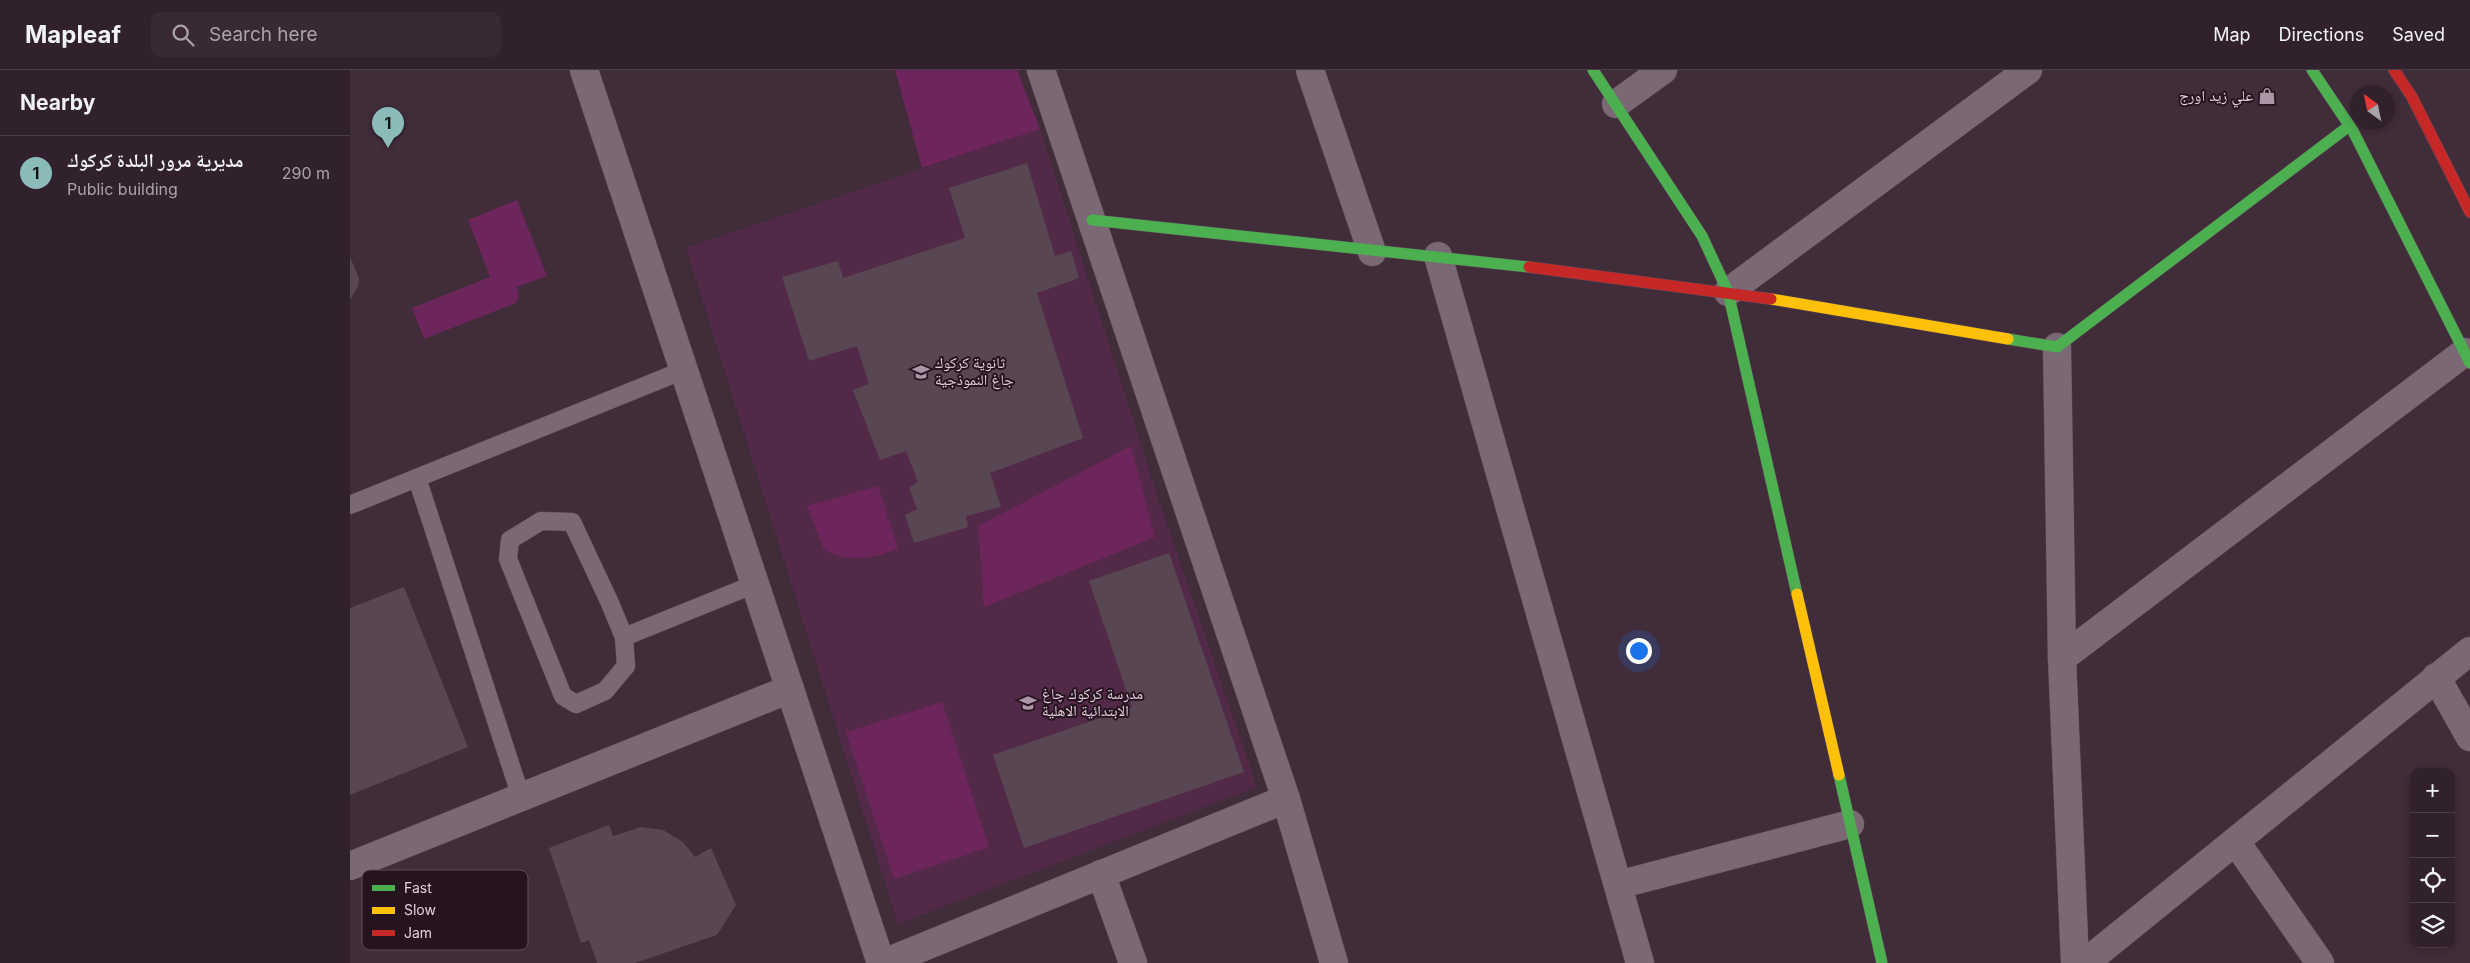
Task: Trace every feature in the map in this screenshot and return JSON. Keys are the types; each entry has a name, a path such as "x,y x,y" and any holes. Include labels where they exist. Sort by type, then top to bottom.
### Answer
{"street":[{"path":"584,70 882,963 1286,799"},
{"path":"1041,70 1286,799 1334,963"},
{"path":"1310,70 1372,252"},
{"path":"1593,70 1702,236 1728,292 1882,963"},
{"path":"1616,104 1663,70"},
{"path":"1728,292 2028,70"},
{"path":"2062,658 2467,358 2349,126 2312,70"},
{"path":"2394,70 2412,97 2470,212"},
{"path":"1092,220 1372,252 1438,256 1728,292 2056,347 2349,126"},
{"path":"1438,256 1640,963"},
{"path":"2056,347 2062,658 2075,963"},
{"path":"2085,963 2470,651"},
{"path":"2436,677 2470,737"},
{"path":"350,866 790,689"},
{"path":"1618,885 1850,824"},
{"path":"2236,842 2320,963"},
{"path":"1101,874 1133,963"}],"lane":[{"path":"350,504 684,370"},
{"path":"416,478 521,797"},
{"path":"542,521 572,522 624,637 626,666 605,691 576,704 563,696 508,559 510,540 542,521"},
{"path":"624,637 755,584"}],"shaded area":[{"path":"895,70 1017,70 1040,129 922,168"},
{"path":"1040,129 1158,497 1257,787 898,924 686,248"},
{"path":"517,200 547,276 517,287 519,298 516,303 424,339 412,308 490,277 468,220"},
{"path":"1131,446 1155,537 984,607 978,526"},
{"path":"878,486 898,548 881,555 860,558 840,556 824,549 807,506"},
{"path":"942,702 989,847 894,879 846,732"}],"building":[{"path":"1027,163 1055,256 1071,251 1079,278 1037,293 1083,438 990,473 1001,507 966,516 968,527 914,543 905,515 917,509 909,488 918,482 906,451 880,460 853,390 869,384 857,346 809,361 782,277 838,261 843,278 965,238 949,188"},
{"path":"350,257 359,278 358,286 350,300"},
{"path":"1169,553 1244,772 1024,848 993,755 1132,707 1089,581"},
{"path":"404,587 468,747 350,795 350,608"},
{"path":"609,825 613,836 641,827 663,830 683,842 695,857 711,848 736,905 717,935 635,963 597,963 589,940 581,943 549,848"}],"traffic: fast":[{"path":"1593,70 1702,236 1728,292 1797,594"},
{"path":"2312,70 2353,131 2470,363"},
{"path":"2008,339 2057,347 2349,126"},
{"path":"1092,220 1529,267"},
{"path":"1839,775 1882,963"}],"traffic: slow":[{"path":"1771,299 2008,339"},
{"path":"1797,594 1839,775"}],"traffic: jam":[{"path":"2394,70 2412,97 2470,212"},
{"path":"1529,267 1771,299"}],"place":[{"name":"علي زيد اورج","path":"2267,96"},
{"name":"مديرية مرور البلدة كركوك","path":"388,148"},
{"name":"ثانوية كركوك جاغ النموذجية","path":"921,372"},
{"name":"مدرسة كركوك چاغ الابتدائية الاهلية","path":"1028,703"}]}
